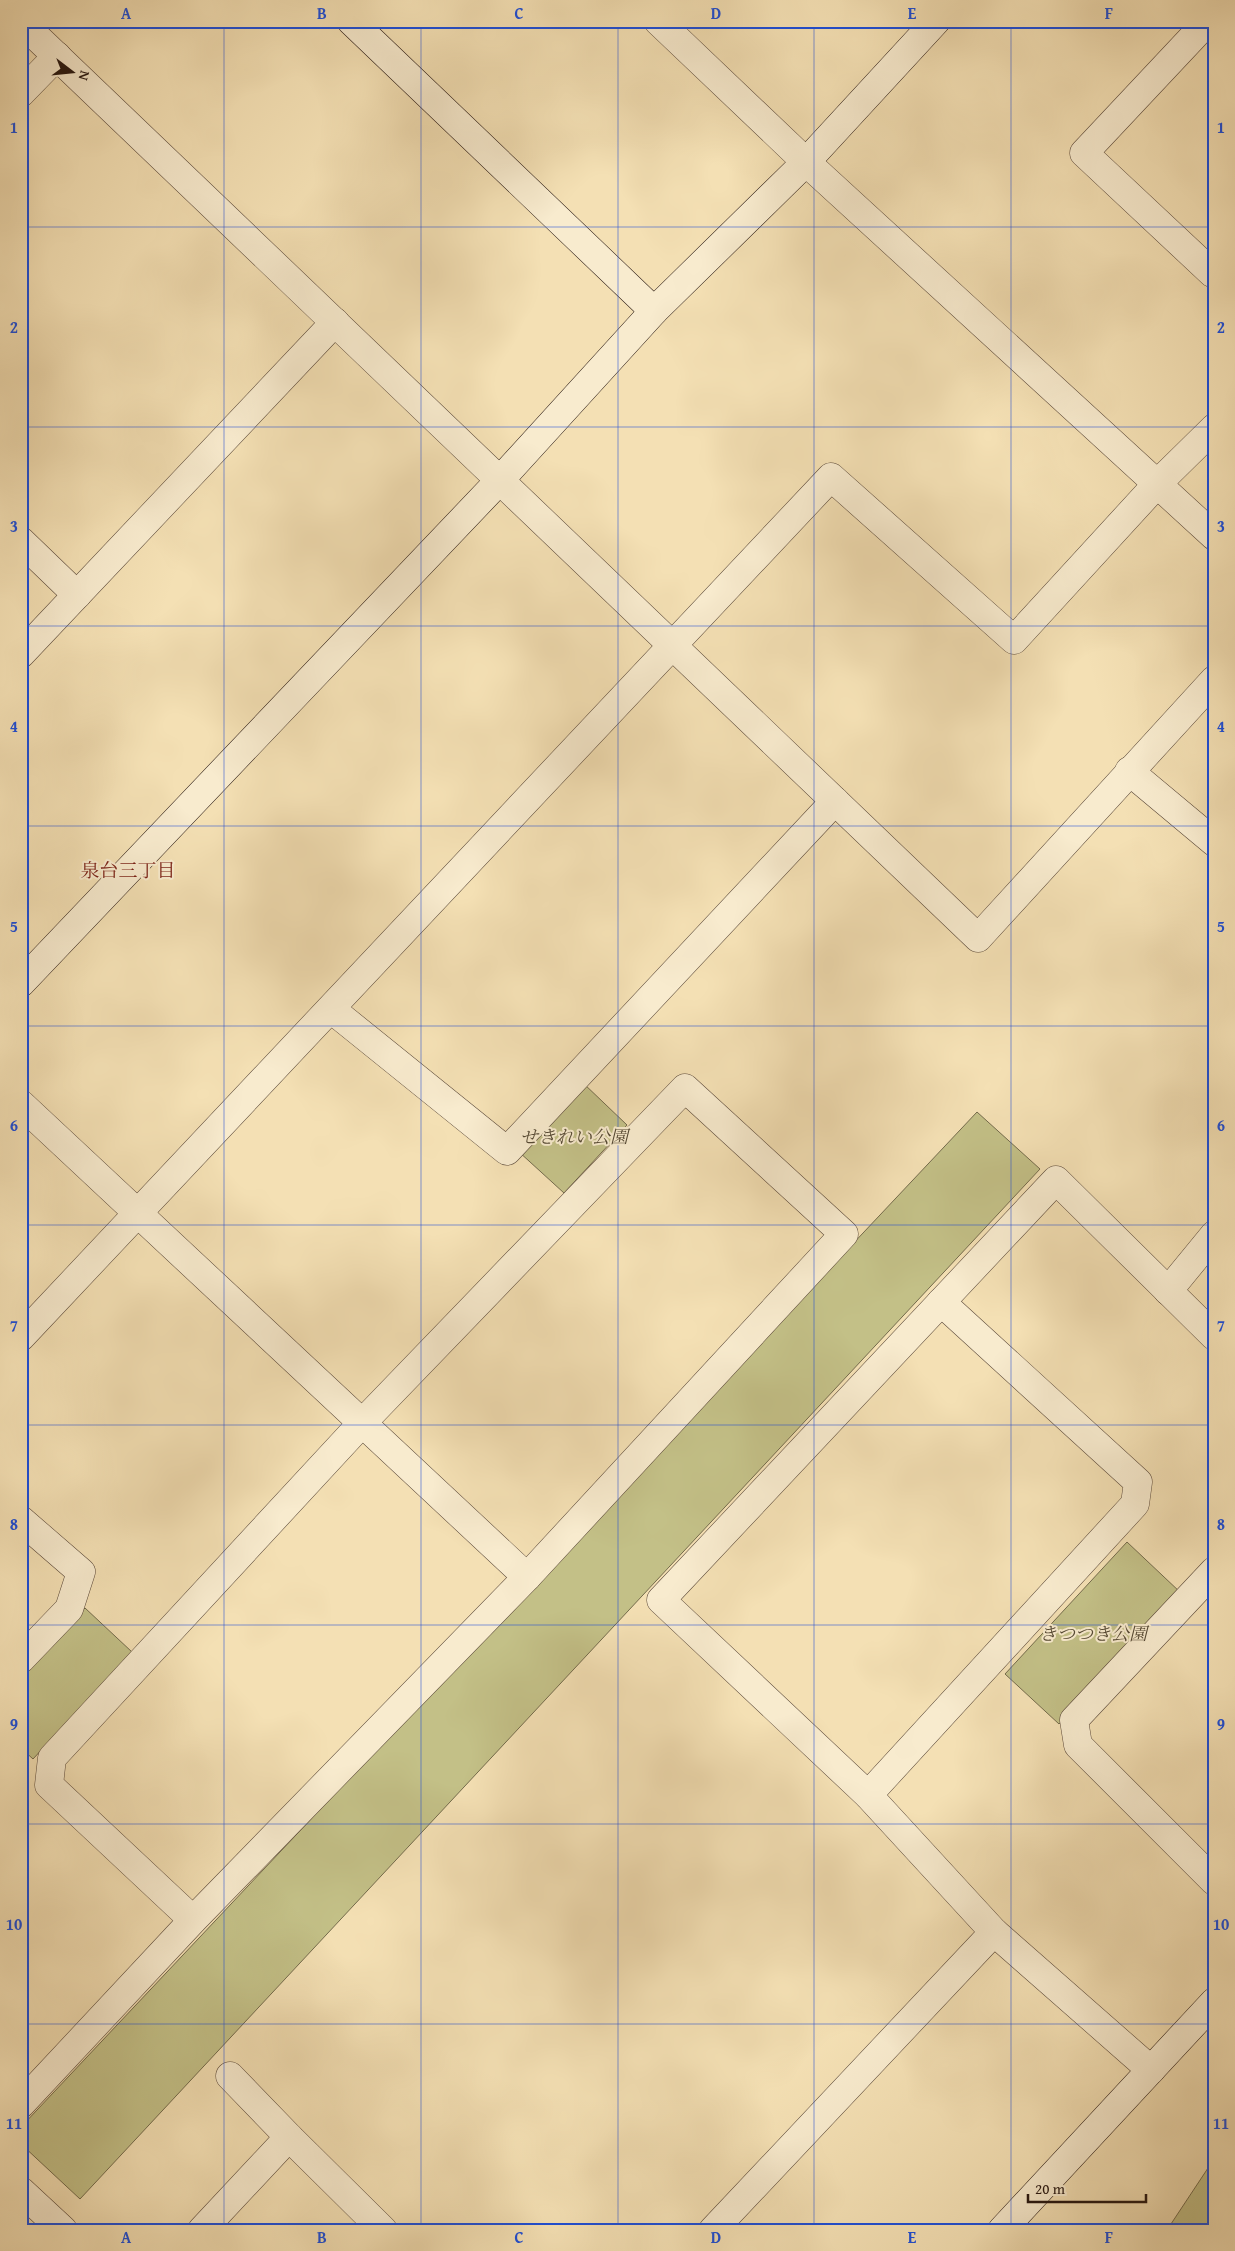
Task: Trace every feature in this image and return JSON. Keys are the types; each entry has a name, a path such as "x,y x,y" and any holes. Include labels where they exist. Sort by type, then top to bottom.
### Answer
{"street":[{"path":"351,21 654,311"},
{"path":"658,21 806,162 1214,536"},
{"path":"21,983 500,480 654,311 806,162 936,21"},
{"path":"1208,21 1084,153 1212,273 1214,272"},
{"path":"21,22 978,938 1214,680"},
{"path":"21,93 57,56"},
{"path":"21,654 335,322"},
{"path":"21,1337 831,477 1014,640 1157,484 1214,428"},
{"path":"21,541 77,595"},
{"path":"1129,771 1214,842"},
{"path":"331,1009 507,1151 836,801"},
{"path":"21,2104 193,1920 527,1577 844,1234 685,1088 362,1423 52,1758 49,1785 193,1920"},
{"path":"21,1104 527,1577"},
{"path":"1151,2070 994,1932 868,1795 662,1600 1056,1180 1214,1336"},
{"path":"1168,1292 1214,1235"},
{"path":"868,1795 1135,1504 1138,1482 941,1302"},
{"path":"21,1520 81,1572 70,1609 21,1659"},
{"path":"1214,1571 1074,1720 1078,1745 1214,1881"},
{"path":"713,2230 994,1932"},
{"path":"1002,2230 1214,2002"},
{"path":"230,2076 383,2230"},
{"path":"202,2230 289,2137"},
{"path":"21,2191 60,2229"}],"green space":[{"name":"せきれい公園","path":"582,1082 627,1125 564,1193 518,1151"},
{"path":"977,1112 1040,1169 80,2199 21,2144 21,2127"},
{"name":"きつつき公園","path":"1127,1542 1181,1593 1059,1724 1005,1674"},
{"path":"85,1608 132,1652 33,1759 21,1748 21,1675"},
{"path":"1214,2159 1214,2230 1167,2230"}],"district":[{"name":"泉台三丁目","path":"128,870"}]}
